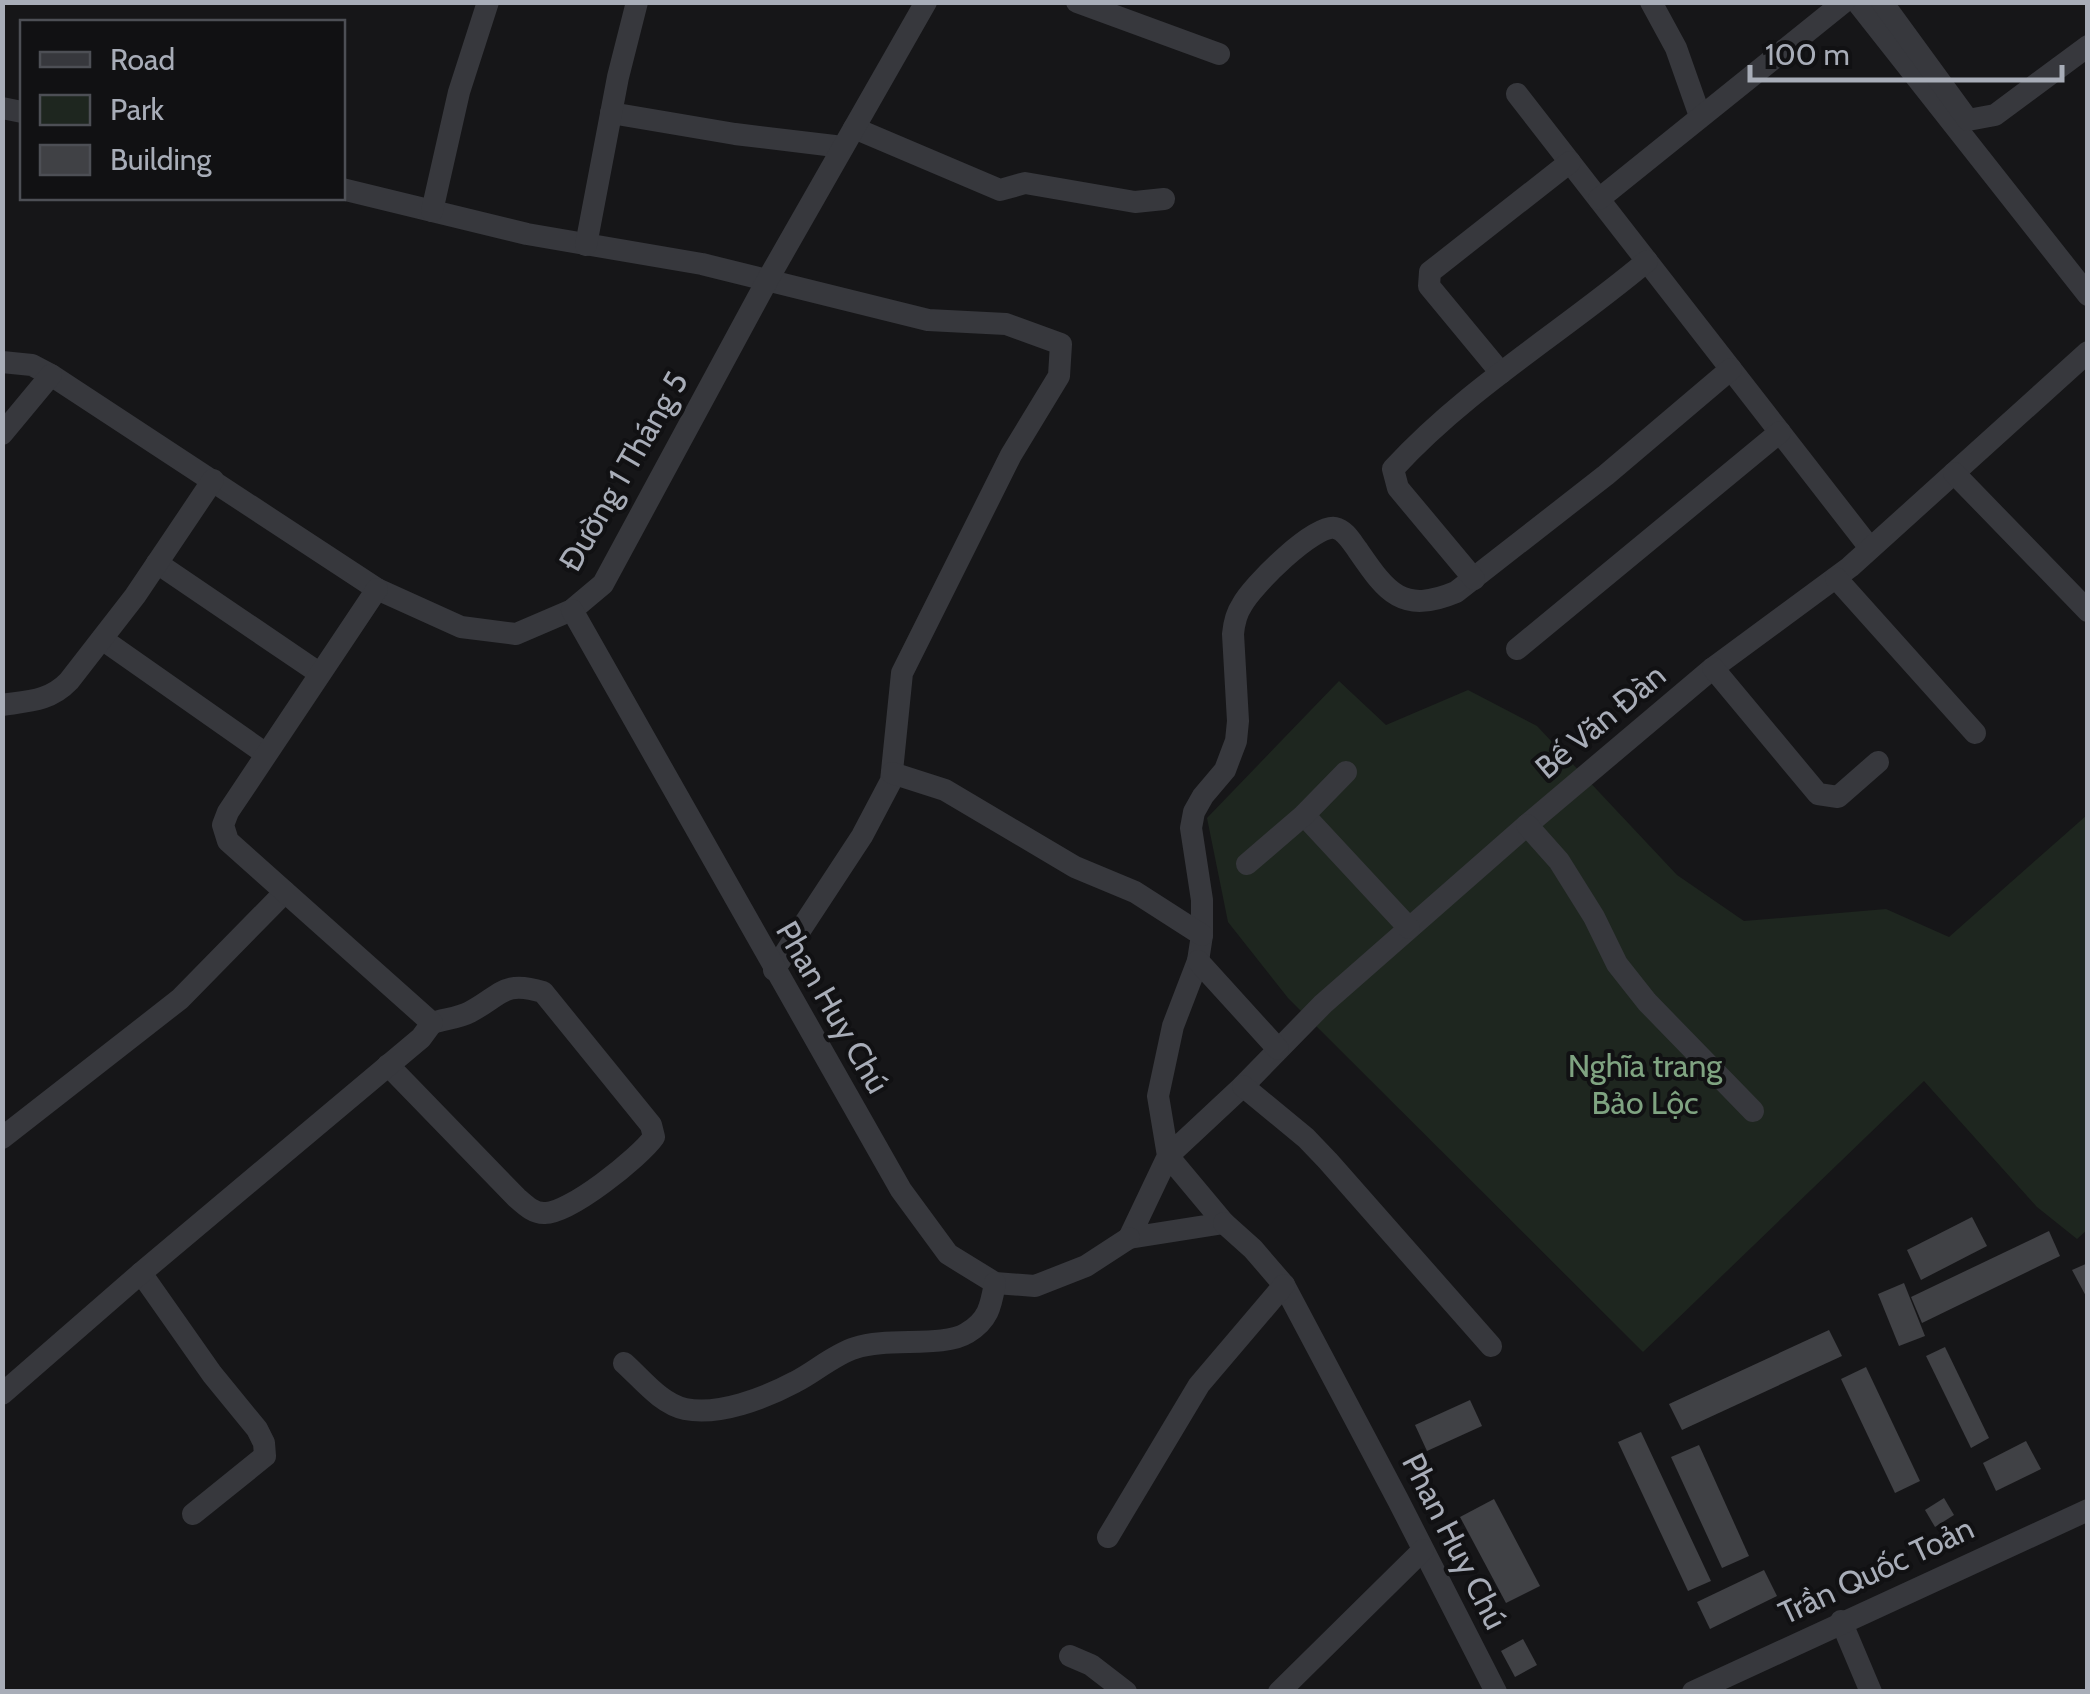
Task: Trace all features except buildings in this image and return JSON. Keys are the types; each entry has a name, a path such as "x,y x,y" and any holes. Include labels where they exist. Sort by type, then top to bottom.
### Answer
{"street":[{"path":"432,210 459,92 488,2"},
{"path":"586,245 611,113 638,2"},
{"name":"Đường 1 Tháng 5","path":"2,362 32,365 51,376 377,590 461,627 516,634 572,610 603,584 768,279 926,2"},
{"path":"1077,2 1218,54"},
{"path":"1651,2 1676,48 1700,116"},
{"path":"1599,198 1844,2"},
{"path":"1857,2 2088,295"},
{"path":"1882,2 1968,120 1995,114 2088,46"},
{"path":"1517,94 1870,548"},
{"path":"611,113 735,134 848,137 1000,190 1024,182 1135,202 1164,199"},
{"path":"1501,373 1427,279 1430,272 1570,162"},
{"path":"345,190 586,245 768,279 928,320 1006,324 1061,344 1059,376 1010,456 902,672 892,781 862,836 774,970"},
{"path":"1474,579 1398,488 1394,469 1420,440 1501,373 1647,260"},
{"name":"Bế Văn Đàn","path":"1168,1156 1323,1004 1409,928 1713,668 1836,578 2088,352"},
{"path":"1129,1238 1168,1156 1158,1096 1173,1026 1198,960 1202,935 1202,900 1191,828 1203,796 1232,759 1238,721 1234,620 1250,592 1309,537 1321,528 1333,527 1344,532 1394,596 1434,601 1456,592 1606,475 1731,369"},
{"path":"2,434 51,376"},
{"path":"1517,648 1780,432"},
{"path":"1954,473 2088,611"},
{"path":"2,705 46,699 58,692 158,563 213,480"},
{"path":"158,563 319,673"},
{"path":"1836,578 1976,732"},
{"path":"377,590 266,754 224,825 228,841 432,1022"},
{"name":"Phan Huy Chú","path":"572,610 901,1190 948,1254 996,1282"},
{"path":"102,639 266,754"},
{"path":"1713,668 1818,794 1838,797 1878,762"},
{"path":"1247,864 1346,772"},
{"path":"892,774 945,790 1075,868 1135,892 1202,935"},
{"path":"1304,815 1409,928"},
{"path":"1527,825 1558,860 1594,917 1617,964 1637,990 1753,1111"},
{"path":"2,1138 180,999 285,892"},
{"path":"1198,960 1278,1049"},
{"path":"2,1394 140,1273 421,1038 432,1022 468,1014 507,987 522,986 542,992 651,1126 654,1137 645,1150 592,1189 551,1213 540,1214 516,1198 388,1066"},
{"path":"1243,1086 1328,1161 1491,1346"},
{"name":"Phan Huy Chú","path":"1168,1156 1224,1223 1284,1285 1496,1692"},
{"path":"624,1363 668,1403 687,1410 724,1407 763,1397 794,1383 850,1349 874,1342 952,1340 964,1336 989,1314 996,1282 1035,1286 1086,1266 1129,1238 1224,1223"},
{"path":"140,1273 212,1374 258,1429 264,1443 265,1456 252,1470 194,1514"},
{"path":"1108,1537 1199,1385 1284,1285"},
{"name":"Trần Quốc Toản","path":"1693,1692 2088,1510"},
{"path":"1279,1692 1423,1550"},
{"path":"1841,1621 1871,1692"},
{"path":"1070,1656 1126,1692"}],"green space":[{"name":"Nghĩa trang Bảo Lộc","path":"1339,681 1386,725 1468,690 1537,726 1677,875 1744,921 1886,909 1949,937 2087,815 2087,1230 2077,1239 2037,1207 1924,1081 1643,1352 1288,998 1228,922 1207,818"}]}
